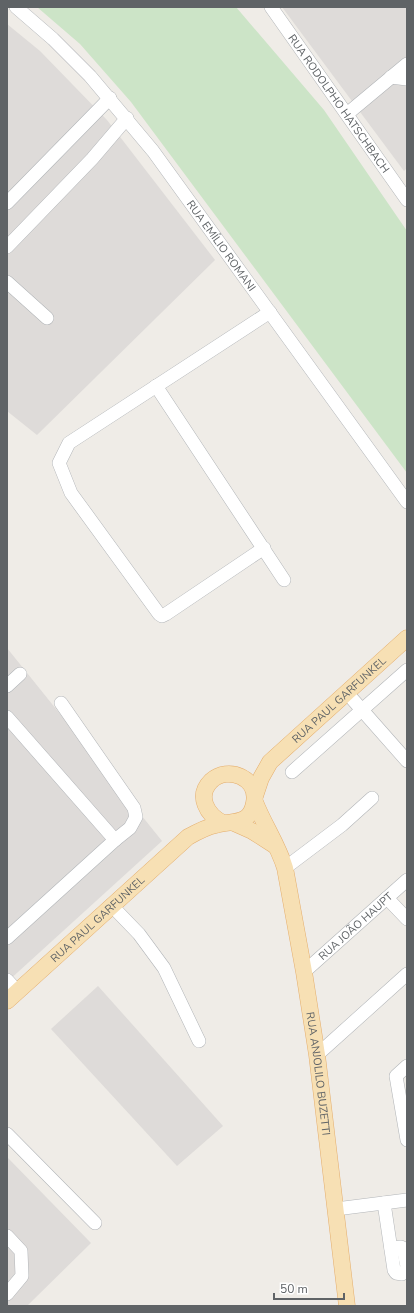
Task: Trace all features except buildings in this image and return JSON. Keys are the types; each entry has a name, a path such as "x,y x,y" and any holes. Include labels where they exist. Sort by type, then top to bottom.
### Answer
{"main road":[{"name":"RUA PAUL GARFUNKEL","path":"231,773 249,770 270,762 407,638"},
{"name":"RUA PAUL GARFUNKEL","path":"255,799 262,778 270,762"},
{"path":"229,823 242,820 248,816 255,799 250,783 238,775 231,773 216,777 206,790 204,798 210,814 216,819 252,831 274,845"},
{"name":"RUA PAUL GARFUNKEL","path":"188,837 195,824 204,798"},
{"name":"RUA ANJOLILO BUZETTI","path":"255,799 285,868 304,972 317,1055 347,1306"},
{"name":"RUA PAUL GARFUNKEL","path":"11,991 112,906 188,837 206,828 229,823"}],"street":[{"name":"RUA EMÍLIO ROMANI","path":"16,7 69,54 127,118 153,151 407,502"},
{"name":"RUA RODOLPHO HATSCHBACH","path":"271,7 407,199"},
{"path":"347,114 407,64"},
{"path":"391,77 407,78"},
{"path":"7,203 110,98"},
{"path":"7,248 92,159 127,118"},
{"path":"7,282 47,318"},
{"path":"264,548 162,616 159,614 70,493 59,463 68,443 270,312"},
{"path":"156,386 284,580"},
{"path":"292,772 407,670"},
{"path":"7,686 20,674"},
{"path":"347,693 407,761"},
{"path":"7,938 130,828 136,817 134,808 61,703"},
{"path":"7,717 115,840"},
{"path":"285,868 342,825 372,798"},
{"name":"RUA JOÃO HAUPT","path":"304,972 407,880"},
{"path":"387,898 407,919"},
{"path":"112,906 139,934 164,968 199,1041"},
{"path":"317,1055 407,974"},
{"path":"407,1066 396,1076 407,1140"},
{"path":"7,1134 94,1223"},
{"path":"336,1209 407,1200"},
{"path":"384,1203 391,1248 403,1248 407,1266"},
{"path":"7,1294 22,1276 21,1251 8,1240"}],"shaded area":[{"path":"282,7 407,7 407,168 404,171"},
{"path":"7,24 40,51 107,120 215,260 37,435 7,411"},
{"path":"7,648 162,841 7,982"},
{"path":"98,986 223,1126 177,1166 51,1029"},
{"path":"7,1157 91,1243 27,1306 7,1306"}],"green space":[{"path":"37,7 236,7 324,110 407,231 407,473 131,102 80,44"}]}
